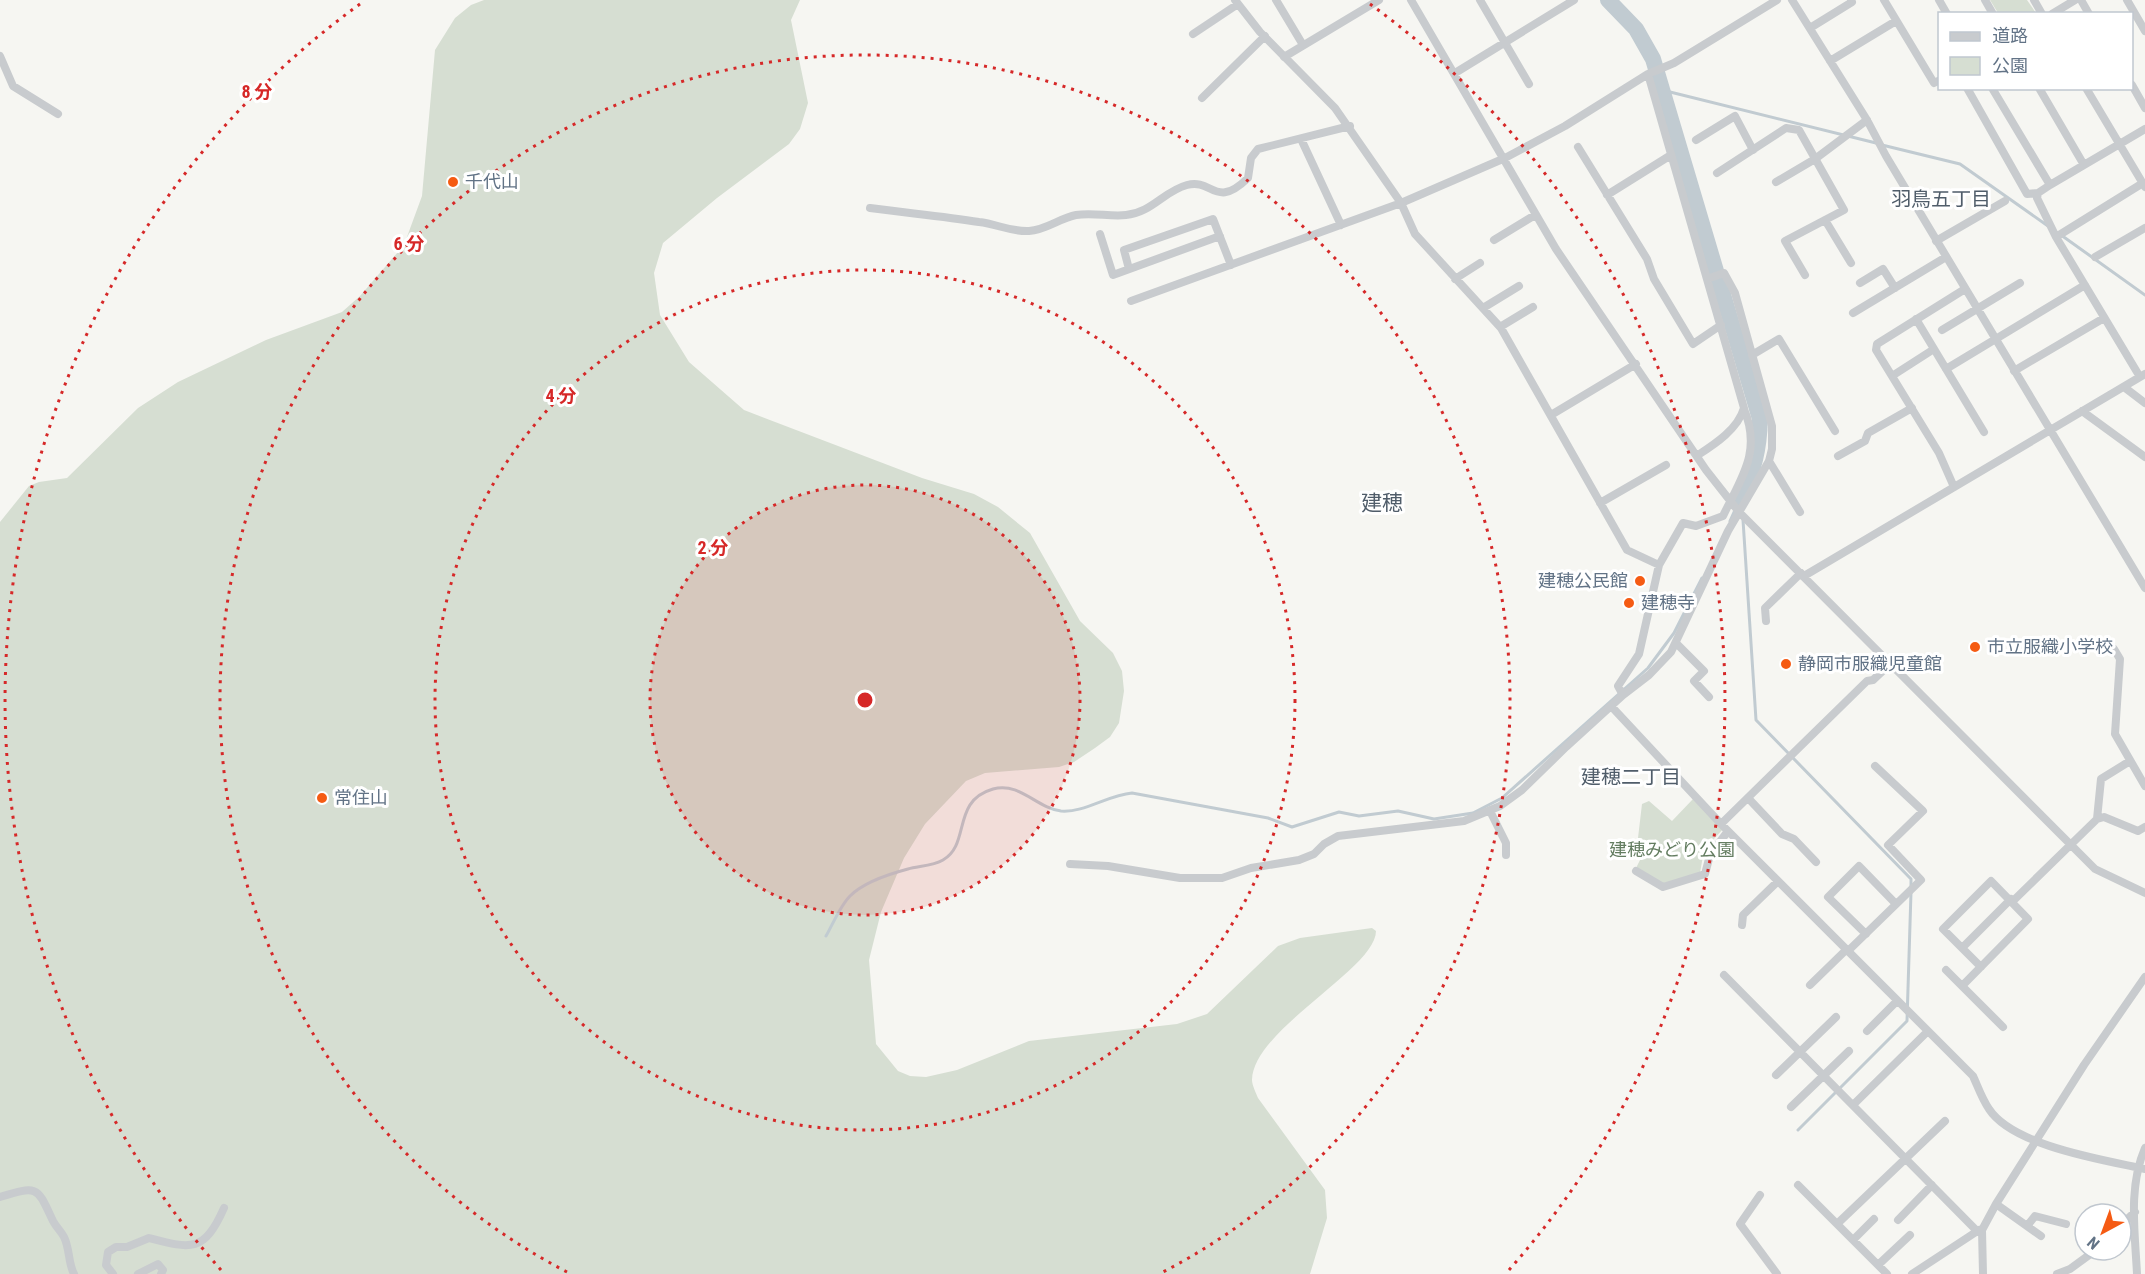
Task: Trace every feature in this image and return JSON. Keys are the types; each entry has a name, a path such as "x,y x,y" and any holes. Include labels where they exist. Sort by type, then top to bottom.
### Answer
{"street":[{"path":"1276,0 1303,45"},
{"path":"1284,57 1378,0"},
{"path":"1411,0 1556,249 1738,512 2070,845 2096,869 2145,893"},
{"path":"1480,0 1529,84"},
{"path":"1455,73 1574,0"},
{"path":"1131,302 1401,202 1505,158 1565,126 1648,74 1777,0"},
{"path":"1792,0 1867,120 1936,241 2144,585"},
{"path":"1810,28 1852,2 1851,0"},
{"path":"1884,0 1934,83 1938,81"},
{"path":"2055,12 2075,0"},
{"path":"2127,0 2145,31"},
{"path":"1193,34 1237,2 1284,57 1350,126 1401,202 1415,234 1500,327 1627,550 1659,565"},
{"path":"1830,61 1896,21"},
{"path":"1202,98 1265,36"},
{"path":"0,56 12,86 58,114"},
{"path":"1623,695 1618,686 1641,648 1659,565 1683,523 1696,526 1723,516 1750,458 1752,443 1721,325 1648,74"},
{"path":"2133,87 2145,108"},
{"path":"1968,90 2027,194 2038,193 2145,129"},
{"path":"1993,90 2050,185"},
{"path":"2040,90 2084,165"},
{"path":"2056,237 2144,185 2087,90"},
{"path":"1696,140 1735,116 1753,150"},
{"path":"1776,182 1815,159 1867,120"},
{"path":"870,208 982,222 1007,230 1043,229 1078,214 1127,216 1152,206 1171,189 1191,184 1226,194 1248,178 1251,158 1258,149 1350,126"},
{"path":"1717,173 1786,128 1799,130 1844,210 1785,241 1805,275"},
{"path":"1301,139 1341,225"},
{"path":"1578,147 1647,259 1654,279 1693,344 1721,325"},
{"path":"1607,195 1671,155"},
{"path":"1766,621 1765,608 1802,575 2142,376 2056,237 2037,198 2038,193"},
{"path":"1936,241 2005,201"},
{"path":"1494,240 1535,215"},
{"path":"1129,269 1124,250 1213,219 1232,265"},
{"path":"1825,220 1851,263"},
{"path":"2095,257 2145,228"},
{"path":"1100,234 1113,274 1220,236"},
{"path":"1852,313 1946,257"},
{"path":"1455,279 1480,262"},
{"path":"1860,283 1883,269 1895,288"},
{"path":"1070,864 1108,866 1180,878 1222,878 1251,868 1299,861 1314,854 1324,844 1338,836 1464,821 1490,811 1522,790 1623,695 1649,675 1676,644 1738,512 1769,461 1772,449 1772,426 1735,293 1724,273 1707,279"},
{"path":"1942,330 2020,283"},
{"path":"1946,369 2085,285"},
{"path":"1484,308 1519,286"},
{"path":"1954,487 1940,460 1939,453 1876,350 1876,344 1965,289"},
{"path":"1500,327 1533,307"},
{"path":"2014,371 2104,318"},
{"path":"1916,319 1984,432"},
{"path":"1752,355 1779,339 1835,431"},
{"path":"1892,376 1934,350"},
{"path":"1551,415 1636,364"},
{"path":"2124,387 2145,404"},
{"path":"1698,455 1719,441 1741,417 1744,408"},
{"path":"1838,456 1865,441 1868,434 1912,408"},
{"path":"2082,411 2145,457"},
{"path":"1769,461 1800,512"},
{"path":"1600,503 1666,465"},
{"path":"1676,644 1704,671 1694,681 1709,697"},
{"path":"2114,649 2120,659 2115,734 2145,786"},
{"path":"1721,824 1867,681 1873,680 1890,664"},
{"path":"1611,706 1721,824 1973,1076 1996,1117 2012,1130 2035,1142 2141,1168"},
{"path":"2097,819 2101,779 2130,761"},
{"path":"1810,985 1921,880 1888,845 1923,811 1875,766"},
{"path":"1748,798 1782,834 1794,839 1816,862"},
{"path":"1490,811 1506,843 1506,855"},
{"path":"1962,948 2097,819 2104,817 2138,831 2145,827"},
{"path":"1636,871 1663,887 1705,874 1710,855 1728,831"},
{"path":"1866,934 1828,897 1859,866 1896,904"},
{"path":"1742,925 1743,915 1778,881"},
{"path":"1962,986 1981,967 2028,919 1991,881 1943,929 1981,967"},
{"path":"1946,970 2003,1027"},
{"path":"1724,975 1979,1230 1983,1274"},
{"path":"1912,1274 1979,1230 2084,1065 2145,977"},
{"path":"1867,1030 1897,1001"},
{"path":"1776,1075 1836,1017"},
{"path":"1852,1105 1927,1032"},
{"path":"1791,1107 1850,1051"},
{"path":"1838,1224 1945,1120"},
{"path":"2137,1274 2135,1212 2145,1148"},
{"path":"1798,1185 1887,1274"},
{"path":"1898,1220 1932,1185"},
{"path":"0,1197 21,1190 33,1190 41,1195 53,1222 64,1237 74,1274"},
{"path":"1760,1195 1740,1224 1777,1274"},
{"path":"1996,1204 2041,1236"},
{"path":"113,1274 105,1265 108,1252 116,1247 127,1247 149,1238 180,1247 197,1244 212,1230 224,1208"},
{"path":"2027,1226 2035,1216 2066,1224"},
{"path":"1853,1240 1874,1220"},
{"path":"1878,1265 1910,1235"},
{"path":"2057,1274 2080,1262"},
{"path":"138,1274 158,1264 163,1270 161,1274"}],"green space":[{"path":"484,0 800,0 791,20 808,103 800,129 789,144 717,198 663,243 654,273 660,315 689,362 744,410 922,478 974,494 998,507 1030,533 1080,621 1113,653 1122,671 1124,691 1119,723 1110,737 1095,748 1074,762 1059,767 985,773 966,781 925,824 904,858 881,912 869,960 876,1044 898,1071 910,1076 926,1077 957,1070 1029,1041 1177,1024 1207,1014 1278,946 1300,938 1372,928 1376,931 1371,946 1357,963 1292,1020 1272,1041 1258,1061 1252,1080 1258,1098 1325,1190 1327,1218 1310,1274 0,1274 0,522 29,486 39,482 67,478 138,408 178,382 266,340 342,312 360,296 404,245 422,196 435,50 455,18 471,5"},
{"path":"1990,0 2027,0 2035,12 1997,12"},
{"name":"建穂みどり公園","path":"1693,799 1723,829 1704,850 1700,873 1663,884 1636,868 1643,854 1638,838 1642,804 1649,801 1672,821"}],"waterway":[{"path":"1608,0 1636,29 1653,59 1760,419 1755,460 1741,497"},
{"path":"1662,90 1876,143"},
{"path":"1882,145 1960,164 2048,226"},
{"path":"2061,235 2145,295"},
{"path":"1730,521 1741,497"},
{"path":"1743,520 1756,720 1911,879 1911,886"},
{"path":"826,936 846,900 862,887 893,873 939,862 951,853 957,844 971,803 980,795 993,789 1012,789 1052,809 1061,811 1078,809 1132,793 1268,818 1292,827 1339,812 1359,816 1398,811 1434,819 1473,813 1502,798 1648,668 1674,633 1702,578"},
{"path":"1798,1130 1907,1021 1911,892"}],"place":[{"name":"千代山","path":"453,182"},
{"name":"建穂公民館","path":"1640,581"},
{"name":"建穂寺","path":"1629,603"},
{"name":"市立服織小学校","path":"1975,647"},
{"name":"静岡市服織児童館","path":"1786,664"},
{"name":"常住山","path":"322,798"}],"district":[{"name":"羽鳥五丁目","path":"1941,199"},
{"name":"建穂","path":"1382,503"},
{"name":"建穂二丁目","path":"1631,777"}]}
